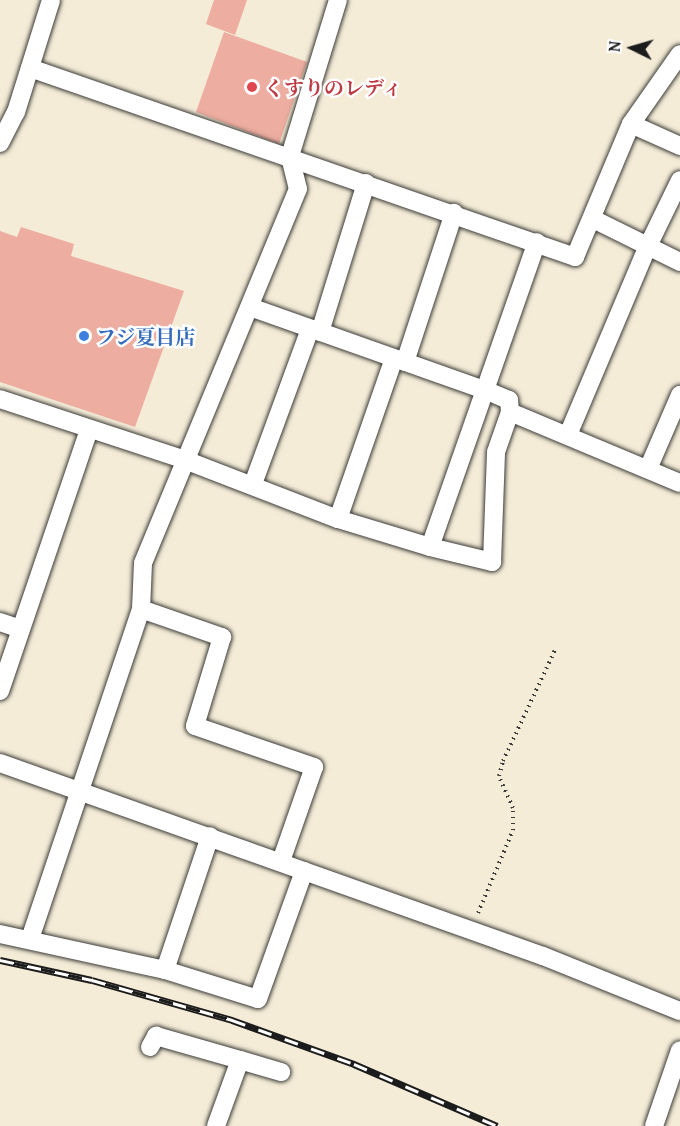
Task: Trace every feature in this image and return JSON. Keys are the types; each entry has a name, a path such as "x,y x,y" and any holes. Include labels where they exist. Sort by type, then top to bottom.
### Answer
{"street":[{"path":"0,143 16,112 51,0"},
{"path":"30,939 141,609 143,563 298,189 290,156 338,0"},
{"path":"30,68 290,156 575,257 593,219 612,165 631,124 680,54"},
{"path":"631,124 680,146"},
{"path":"568,435 648,246 680,180"},
{"path":"253,484 315,330 366,183"},
{"path":"338,519 454,213"},
{"path":"593,219 680,262"},
{"path":"430,548 537,242"},
{"path":"0,399 253,484 338,519 430,548 492,562 496,452 510,412 509,400 250,307"},
{"path":"648,469 680,395"},
{"path":"510,412 680,483"},
{"path":"0,691 88,429"},
{"path":"141,609 222,637 195,726 314,767 280,861"},
{"path":"0,622 20,629"},
{"path":"0,763 543,956 680,1011"},
{"path":"165,970 210,836"},
{"path":"0,934 165,970 258,999 304,871"},
{"path":"150,1047 156,1036 281,1072"},
{"path":"654,1126 680,1050"},
{"path":"216,1126 240,1060"}],"path":[{"path":"470,930 513,830 513,808 499,776 503,761 556,648"}],"building":[{"path":"214,0 247,0 235,35 206,24"},
{"name":"くすりのレディ","path":"224,32 307,62 279,144 196,112"},
{"name":"フジ夏目店","path":"21,227 74,244 71,256 184,291 135,427 0,382 0,231 17,237"}],"railway":[{"path":"0,960 92,980 232,1020 354,1064 497,1126"}],"place":[{"name":"くすりのレディ","path":"252,87"},
{"name":"フジ夏目店","path":"84,336"}]}
